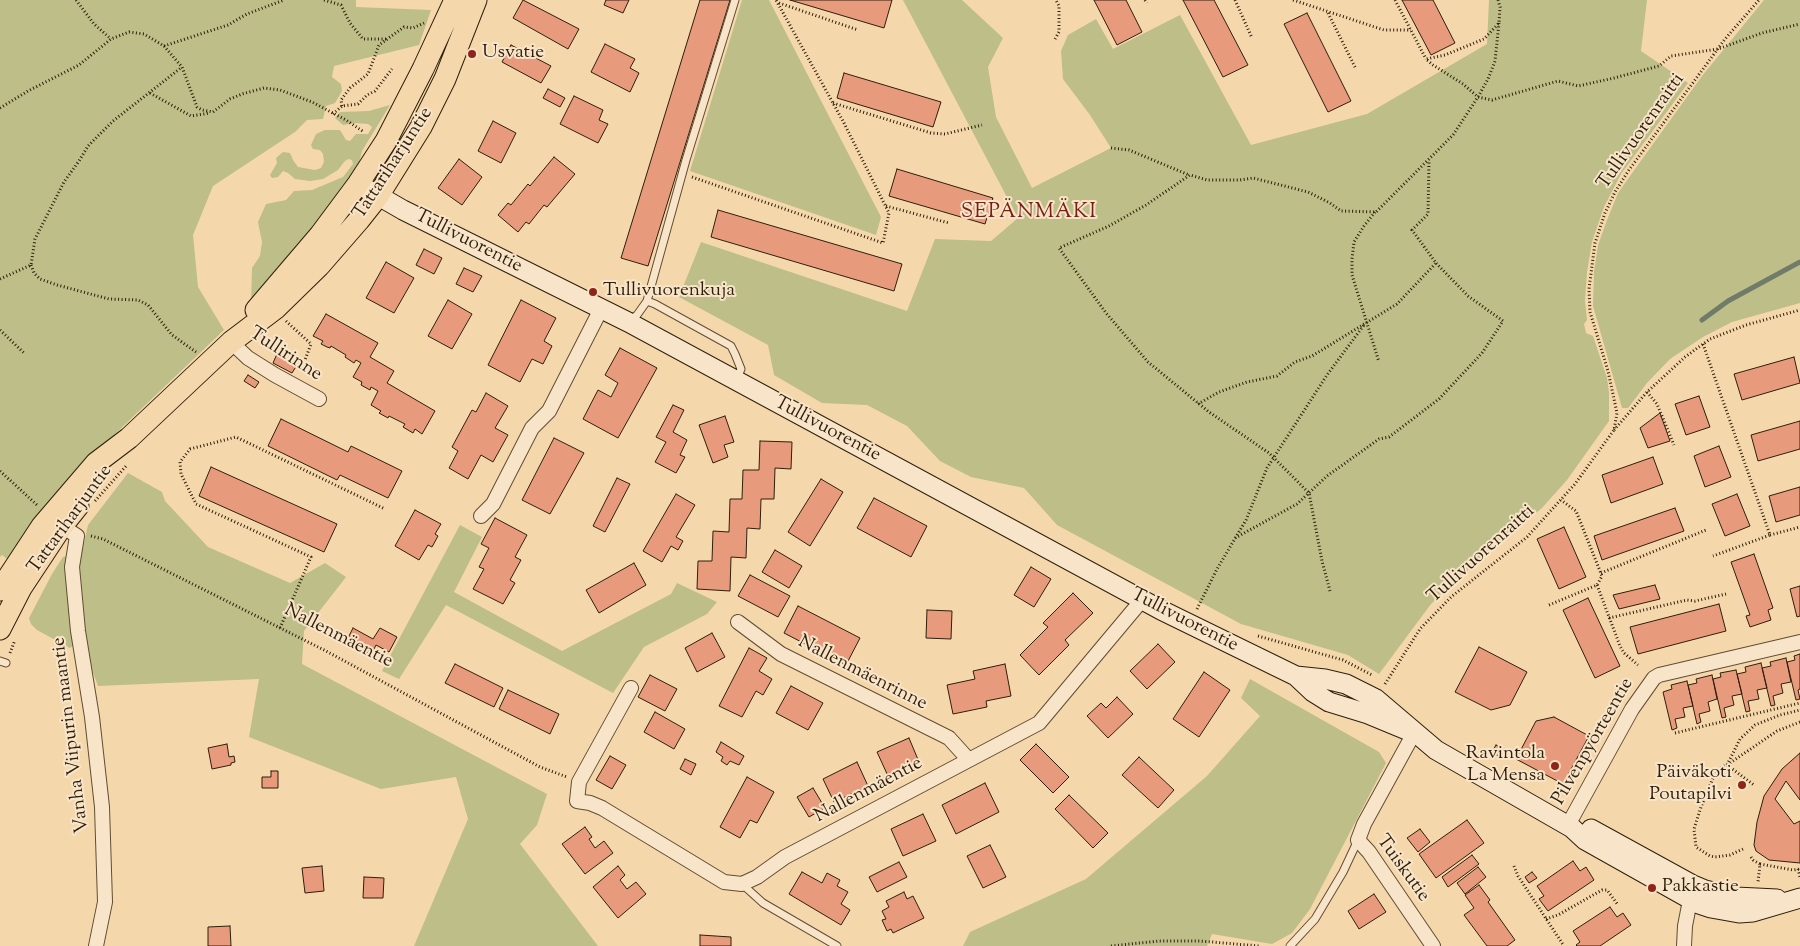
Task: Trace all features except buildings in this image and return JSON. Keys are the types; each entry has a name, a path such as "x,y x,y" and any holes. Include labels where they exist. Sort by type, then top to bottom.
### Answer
{"main road":[{"name":"Tattariharjuntie","path":"231,342 320,235 358,184 404,110 455,0"},
{"name":"Tattariharjuntie","path":"0,590 42,526 96,463 129,438 231,342 276,308 319,266 378,196 422,127 445,79 476,0"},
{"name":"Tullivuorentie","path":"358,184 378,196 628,322 1142,600 1296,676 1313,692 1329,702 1368,714 1414,733 1436,750 1570,826 1585,840 1692,892 1711,908 1740,914 1797,899"},
{"name":"Tattariharjuntie","path":"8,633 21,588 69,531 129,438"}],"street":[{"path":"481,516 493,504 532,428 549,412 601,309"},
{"name":"Tullirinne","path":"231,342 248,358 319,399"},
{"name":"Vanha Viipurin maantie","path":"69,531 78,631 92,717 102,807 105,902 96,946"},
{"name":"Nallenmäentie","path":"742,884 757,877 785,857 1039,723 1142,600"},
{"name":"Nallenmäenrinne","path":"738,622 781,654 949,738 968,759"},
{"name":"Pilvenpyörteentie","path":"1570,826 1632,709 1654,678 1666,673 1800,642"},
{"path":"631,688 579,782 577,801 590,803 602,808 724,882 742,884"},
{"name":"Tuiskutie","path":"1414,733 1364,824 1358,840 1433,946"},
{"path":"1684,946 1685,926 1692,892"}],"lane":[{"path":"628,322 637,315 646,301 735,0"},
{"path":"646,301 655,304 731,346 741,369 736,381"},
{"path":"1290,946 1315,919 1358,840"},
{"path":"742,884 764,903 837,946"}],"path":[{"path":"76,0 94,24 111,39"},
{"path":"164,46 228,26 247,14 284,0"},
{"path":"324,0 341,5 350,23 363,39 387,38"},
{"path":"1055,39 1059,32 1059,6 1056,0"},
{"path":"1236,0 1252,38"},
{"path":"1293,0 1384,30 1411,30"},
{"path":"1395,0 1426,59 1463,84 1478,97 1492,100 1558,82 1578,86 1659,66 1671,56 1718,49 1762,34 1800,24"},
{"path":"1379,362 1352,275 1354,242 1376,212 1453,135 1478,97 1495,62 1500,7 1498,0"},
{"name":"Tullivuorenraitti","path":"1250,634 1343,660 1360,667 1385,684 1420,629 1451,597 1527,537 1562,500 1614,430 1617,413 1608,371 1590,312 1589,281 1595,244 1605,213 1624,177 1718,49 1759,0"},
{"path":"682,174 883,243 889,213 886,206 777,2"},
{"path":"777,2 858,30"},
{"path":"1328,12 1356,69"},
{"path":"342,106 341,100 350,88 368,74 379,45 404,27 413,28 425,22"},
{"path":"1426,59 1446,55 1474,45 1484,40 1499,23"},
{"path":"0,108 28,91 79,66 111,39 129,32 144,34 164,46 182,67 197,107 213,112"},
{"path":"182,67 113,121 88,146 80,161 64,182 35,239 31,265 34,273 40,279 57,285 109,299 138,300 148,305 172,335 210,361"},
{"path":"333,114 342,106 358,104 366,95 375,90 392,69"},
{"path":"150,93 191,116 213,112 230,99 264,88 280,90 312,102 364,132"},
{"path":"832,103 931,133 945,134 982,126"},
{"path":"1111,148 1129,150 1207,180 1253,178 1308,192 1341,211 1376,212"},
{"path":"1235,538 1297,504 1327,476 1379,439 1389,437 1439,398 1482,354 1503,321 1468,296 1436,263 1412,230 1428,214 1429,160"},
{"path":"1190,175 1146,205 1109,226 1059,248 1106,313 1148,362 1198,404 1274,457 1309,493 1322,561 1330,591"},
{"path":"886,206 949,223"},
{"path":"1198,404 1219,392 1247,382 1277,376 1295,362 1312,356 1397,304 1436,263"},
{"path":"0,279 31,265"},
{"path":"1614,430 1648,392 1685,357 1710,339 1746,325 1800,310"},
{"path":"282,317 311,344 305,360"},
{"path":"1196,610 1217,569 1246,520 1267,468 1327,375 1366,322"},
{"path":"0,330 24,353"},
{"path":"1703,344 1770,535"},
{"path":"1648,392 1657,404 1674,445"},
{"path":"280,628 311,557 196,504 181,474 180,462 190,449 236,437 385,509"},
{"path":"93,504 131,461"},
{"path":"0,471 39,507"},
{"path":"1549,605 1597,585 1602,576 1576,511 1562,500"},
{"path":"1713,556 1800,526"},
{"path":"1601,573 1706,530"},
{"name":"Nallenmäentie","path":"69,531 103,539 326,651 540,767 579,782"},
{"path":"1597,585 1620,646 1638,665"},
{"path":"1610,618 1687,600 1696,601 1726,594"},
{"path":"3,662 8,633"},
{"path":"1675,733 1800,703"},
{"path":"1727,765 1740,739 1755,726 1780,715 1800,710"},
{"path":"1743,849 1730,855 1715,857 1696,847 1694,829 1713,778 1718,770 1777,731 1800,722"},
{"path":"1727,765 1754,785"},
{"path":"1751,857 1760,864 1799,869 1800,877"},
{"path":"1757,885 1760,864"},
{"path":"1514,866 1518,876 1564,946"},
{"path":"1546,919 1602,890 1607,890 1618,905"},
{"path":"1111,946 1159,941 1200,941 1260,946"}],"green space":[{"path":"0,0 356,0 356,7 431,10 419,45 334,66 332,77 341,84 342,91 335,103 326,106 323,119 307,120 295,132 213,186 193,235 198,287 224,330 116,433 12,563 2,555 0,557"},
{"path":"742,0 769,0 881,217 876,235 690,171"},
{"path":"903,0 962,0 1003,38 988,67 996,117 1032,188 1111,148 1090,115 1063,79 1061,51 1068,35 1096,19 1113,49 1180,15 1251,145 1367,114 1487,44 1489,0 1647,0 1641,51 1688,83 1621,174 1604,207 1592,242 1585,301 1587,320 1584,324 1586,333 1593,336 1607,378 1609,421 1567,480 1542,508 1487,553 1431,604 1379,674 1348,655 1241,624 1057,525 1024,488 971,477 940,461 907,426 867,405 822,403 774,375 768,345 679,297 701,242 907,311 935,239 991,241 1018,218"},
{"path":"1764,0 1800,0 1800,303 1732,322 1703,337 1670,359 1647,383 1628,408 1622,408 1593,306 1594,272 1598,245 1618,193 1702,76"},
{"path":"390,105 362,151 355,178 251,304 252,268 260,256 262,242 258,222 266,204 286,200 294,191 312,190 343,177 353,164 352,160 348,159 338,170 323,179 310,181 295,179 283,171 278,177 272,178 270,175 277,163 276,158 283,152 290,153 298,167 315,170 321,168 324,162 323,154 320,150 313,149 311,145 316,134 325,130 340,130 346,140 350,141 356,134 368,134 372,127 368,124 355,123 343,125 335,118 340,112 369,111"},
{"path":"128,473 162,492 165,501 208,547 290,583 325,563 346,577 304,631 302,664 547,794 537,825 520,844 598,946 414,946 468,819 456,777 381,789 249,737 259,679 98,686 87,656 77,573 88,525"},
{"path":"460,525 482,537 454,592 562,651 671,594 677,583 717,602 707,614 644,647 613,693 446,605 399,679 382,671"},
{"path":"66,556 68,558 74,645 70,648 37,630 31,624 29,618 52,574 63,557"},
{"path":"1250,679 1379,752 1386,763 1310,909 1292,933 1272,944 1212,934 1207,946 963,946 970,932 1086,879 1207,776 1260,716 1241,698"}],"waterway":[{"path":"1702,320 1728,301 1800,262"}],"place":[{"name":"Usvatie","path":"472,54"},
{"name":"Tullivuorenkuja","path":"593,292"},
{"name":"Ravintola La Mensa","path":"1555,766"},
{"name":"Päiväkoti Poutapilvi","path":"1742,785"},
{"name":"Pakkastie","path":"1652,888"}],"district":[{"name":"SEPÄNMÄKI","path":"1029,213"}]}
